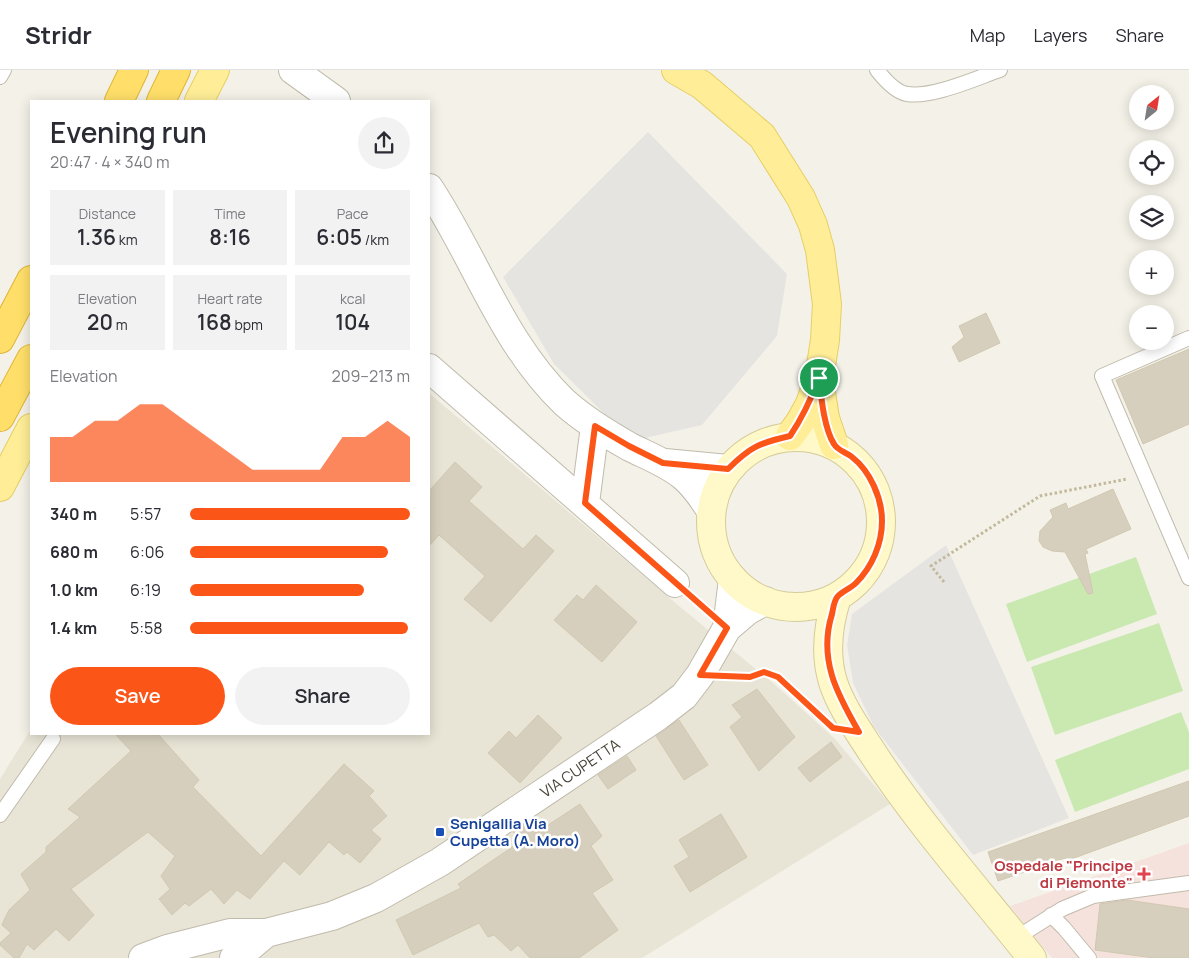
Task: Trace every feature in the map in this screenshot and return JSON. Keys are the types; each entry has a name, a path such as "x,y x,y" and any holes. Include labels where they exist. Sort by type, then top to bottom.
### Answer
{"highway":[{"path":"119,100 134,70"},
{"path":"162,100 176,70"},
{"path":"0,339 30,282"},
{"path":"0,417 30,361"}],"main road":[{"path":"200,100 215,70"},
{"path":"676,70 702,85 762,136 801,198 813,225 825,277 825,340 819,378 810,404 790,436"},
{"path":"819,378 825,418 834,445"},
{"path":"0,487 30,430"}],"street":[{"path":"293,70 335,100"},
{"path":"430,190 510,336 540,376 566,403 595,426 683,476 699,492 711,511"},
{"path":"430,369 675,583"},
{"path":"585,503 595,426"},
{"path":"790,436 820,439 834,445 853,458 868,476 878,497 882,520 879,543 870,565 856,583 837,597 814,606 783,606 765,601 742,588 733,579 722,564 714,548 711,530 711,511 714,496 720,482 728,469 745,453 766,441 790,436"},
{"path":"663,463 728,469"},
{"name":"VIA CUPETTA","path":"727,628 733,579"},
{"path":"837,597 830,621 827,647 833,682 840,700 896,788 1024,948"},
{"name":"VIA CUPETTA","path":"160,955 230,933 266,933 332,916 376,898 440,862 658,716 684,696 700,675 727,628 747,611 765,601"},
{"path":"801,607 827,647"},
{"name":"VIA CUPETTA","path":"234,958 239,956 266,933"}],"lane":[{"path":"0,77 4,70"},
{"path":"877,70 886,81 905,94 927,94 1000,70"},
{"path":"1189,338 1102,376 1189,578"},
{"path":"0,815 53,739"},
{"path":"1024,948 1051,915 1093,896 1189,883"},
{"path":"1051,915 1089,958"}],"path":[{"path":"944,582 931,566 1040,496 1145,475"},
{"path":"675,583 727,628"},
{"path":"700,675 750,677 764,672 778,677 820,715"}],"shaded area":[{"path":"648,132 787,274 777,336 702,425 632,441 554,364 503,277"},
{"path":"430,394 679,606 773,683 835,739 890,804 642,958 0,958 0,779 30,731 30,735 430,735"},
{"path":"946,545 1069,818 973,855 874,727 853,683 847,645 852,614"},
{"name":"Ospedale \"Principe di Piemonte\"","path":"1189,843 1189,958 1052,958 1010,906"}],"green space":[{"path":"1136,557 1157,614 1027,662 1006,604"},
{"path":"1159,623 1183,691 1055,735 1031,667"},
{"path":"1181,712 1189,732 1189,769 1075,812 1055,760"}],"building":[{"path":"986,313 1000,343 959,362 952,347 964,337 959,326"},
{"path":"1189,349 1189,424 1143,444 1116,380"},
{"path":"455,462 482,487 469,501 523,549 536,535 554,551 491,622 464,599 485,576 439,535 430,545 430,490"},
{"path":"1113,489 1131,529 1086,549 1088,553 1085,554 1093,593 1088,594 1065,552 1052,551 1043,547 1039,541 1040,531 1053,517 1050,510 1066,503 1068,509"},
{"path":"596,585 637,622 602,662 554,620 577,595 583,600"},
{"path":"757,689 795,737 759,771 730,727 742,717 732,705"},
{"path":"538,715 562,738 520,783 488,753 509,731 516,738"},
{"path":"679,720 708,765 684,780 656,736"},
{"path":"116,735 159,735 199,780 193,787 261,856 344,764 374,791 369,796 387,816 371,830 381,839 360,863 347,852 344,855 329,842 300,875 284,861 250,899 237,890 224,904 211,889 189,906 185,903 172,915 159,899 170,889 161,876 175,856 148,832 71,889 94,915 69,941 56,929 34,950 27,944 19,958 14,958 0,943 11,933 2,925 9,910 30,890 21,874 46,852 46,847 80,817 68,809 131,751"},
{"path":"831,742 842,757 810,782 798,768"},
{"path":"627,756 636,770 608,789 598,775"},
{"path":"1189,781 1189,816 1066,861 1065,858 998,881 988,852"},
{"path":"580,804 602,836 591,846 613,880 592,893 618,930 579,958 530,958 518,945 511,951 494,935 488,937 479,923 413,955 396,920 461,888 458,884 521,841 513,832 526,823 536,833"},
{"path":"721,814 747,857 690,892 674,866 689,857 679,840"},
{"path":"1127,900 1189,909 1189,958 1154,958 1095,950 1100,904"}],"place":[{"name":"Senigallia Via Cupetta (A. Moro)","path":"440,832"},
{"name":"Ospedale \"Principe di Piemonte\"","path":"1144,874"}],"route":[{"path":"819,378 825,418 834,445 853,458 868,476 878,497 882,520 879,543 870,565 856,583 837,597 830,621 827,647 833,682 840,700 859,732 833,728 778,677 764,672 750,677 700,675 727,628 585,503 595,426 663,463 728,469 745,453 766,441 790,436 810,404 819,378"}]}
